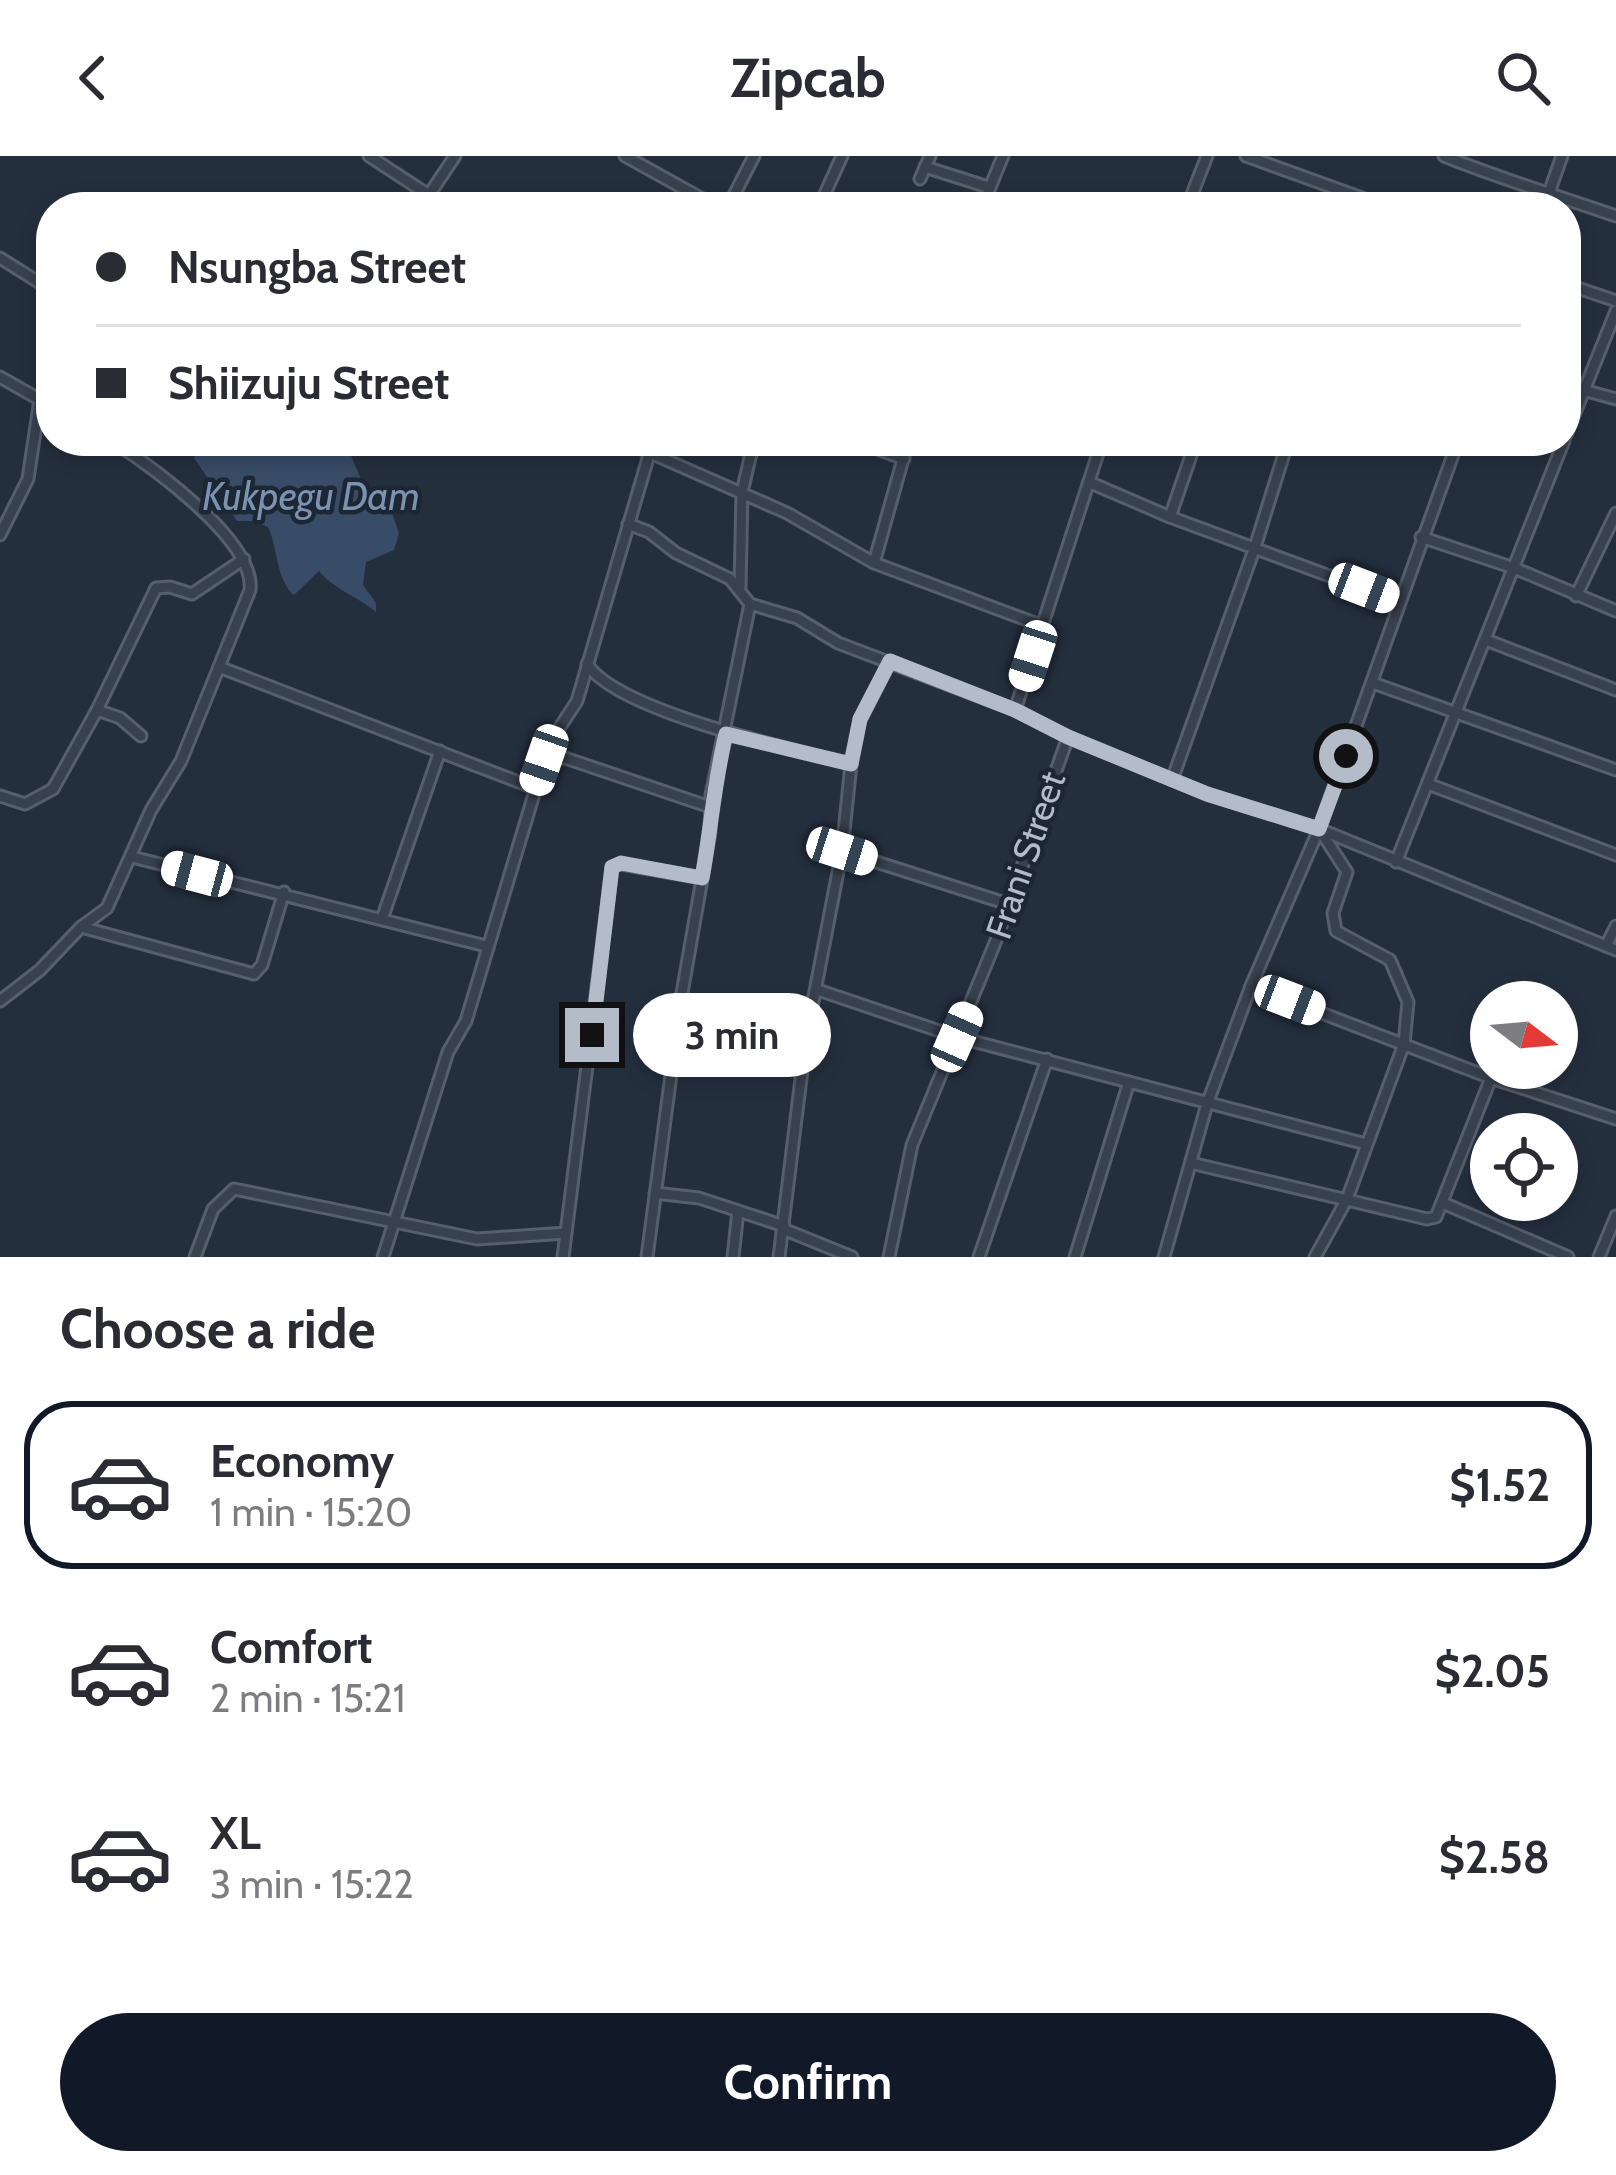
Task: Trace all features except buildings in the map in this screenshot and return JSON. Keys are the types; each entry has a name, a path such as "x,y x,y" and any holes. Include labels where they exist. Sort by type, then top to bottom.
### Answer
{"street":[{"path":"369,156 423,192"},
{"path":"430,192 454,156"},
{"path":"625,156 690,192"},
{"path":"736,192 754,156"},
{"path":"826,192 842,156"},
{"path":"920,179 930,156"},
{"path":"986,192 1003,156"},
{"path":"1192,192 1207,156"},
{"path":"1246,156 1346,192"},
{"path":"1444,156 1528,190 1548,192 1562,156"},
{"path":"925,167 988,187"},
{"path":"1581,204 1616,216"},
{"path":"0,258 36,281"},
{"path":"1581,289 1616,301"},
{"path":"1581,396 1616,311"},
{"path":"0,377 36,393"},
{"path":"1583,391 1616,399"},
{"path":"0,535 28,478 36,440"},
{"path":"0,1001 107,908 181,761 250,590 251,573 244,559 189,497 133,456"},
{"path":"383,1257 448,1052 466,1021 534,788 552,737 574,709 649,456"},
{"path":"671,456 874,562 1042,626"},
{"path":"740,587 742,493 751,456"},
{"path":"874,562 904,458 898,456"},
{"path":"1015,710 1098,456"},
{"path":"1170,517 1191,456"},
{"path":"1172,780 1256,547 1283,456"},
{"path":"1164,1257 1207,1104 1251,986 1319,829 1452,456"},
{"path":"1396,862 1558,456"},
{"path":"1090,483 1400,602"},
{"path":"1576,596 1616,513"},
{"path":"628,524 719,573 740,587 750,604 797,618 838,643 1015,710 1068,737"},
{"path":"1421,538 1514,568 1616,610"},
{"path":"0,796 26,804 53,789 156,588 192,594 244,559"},
{"path":"647,1257 681,999 710,833 710,807 750,604"},
{"path":"1486,640 1616,690"},
{"path":"779,1257 806,1038 842,851 851,764 860,719 890,661"},
{"path":"587,664 602,682 618,691 726,734 851,764"},
{"path":"219,667 534,788"},
{"path":"1373,683 1616,770"},
{"path":"97,710 120,718 141,736"},
{"name":"Frani Street","path":"889,1257 912,1145 1068,737 1172,780 1319,829 1611,948"},
{"path":"382,920 440,751"},
{"path":"544,760 565,758 710,807"},
{"path":"1428,784 1616,855"},
{"path":"1315,1257 1347,1199 1405,1044 1408,1002 1395,967 1383,955 1340,936 1332,923 1347,872 1319,829"},
{"path":"842,851 1008,904"},
{"path":"132,856 486,946"},
{"path":"563,1257 612,867 621,863 702,878"},
{"path":"82,927 254,974 262,965 284,892"},
{"path":"1611,948 1616,926"},
{"path":"1251,986 1470,1070"},
{"path":"818,990 957,1037 1366,1144"},
{"path":"681,999 735,1030 806,1038"},
{"path":"979,1257 1047,1059"},
{"path":"1076,1257 1129,1082"},
{"path":"1191,1163 1427,1219 1436,1217 1487,1089"},
{"path":"1525,1089 1616,1119"},
{"path":"195,1257 213,1209 234,1189 477,1239 566,1233"},
{"path":"655,1193 683,1195 738,1211 852,1257"},
{"path":"1444,1203 1568,1257"},
{"path":"733,1257 738,1211"},
{"path":"1599,1257 1616,1216"}],"water":[{"name":"Kukpegu Dam","path":"351,456 370,501 392,512 399,534 394,550 366,562 363,585 376,603 376,612 319,571 294,595 284,581 268,527 237,521 194,458"}],"route":[{"path":"592,1035 612,867 621,863 702,878 711,795 726,734 851,764 869,694 890,661 1207,794 1319,829 1346,756"}]}
